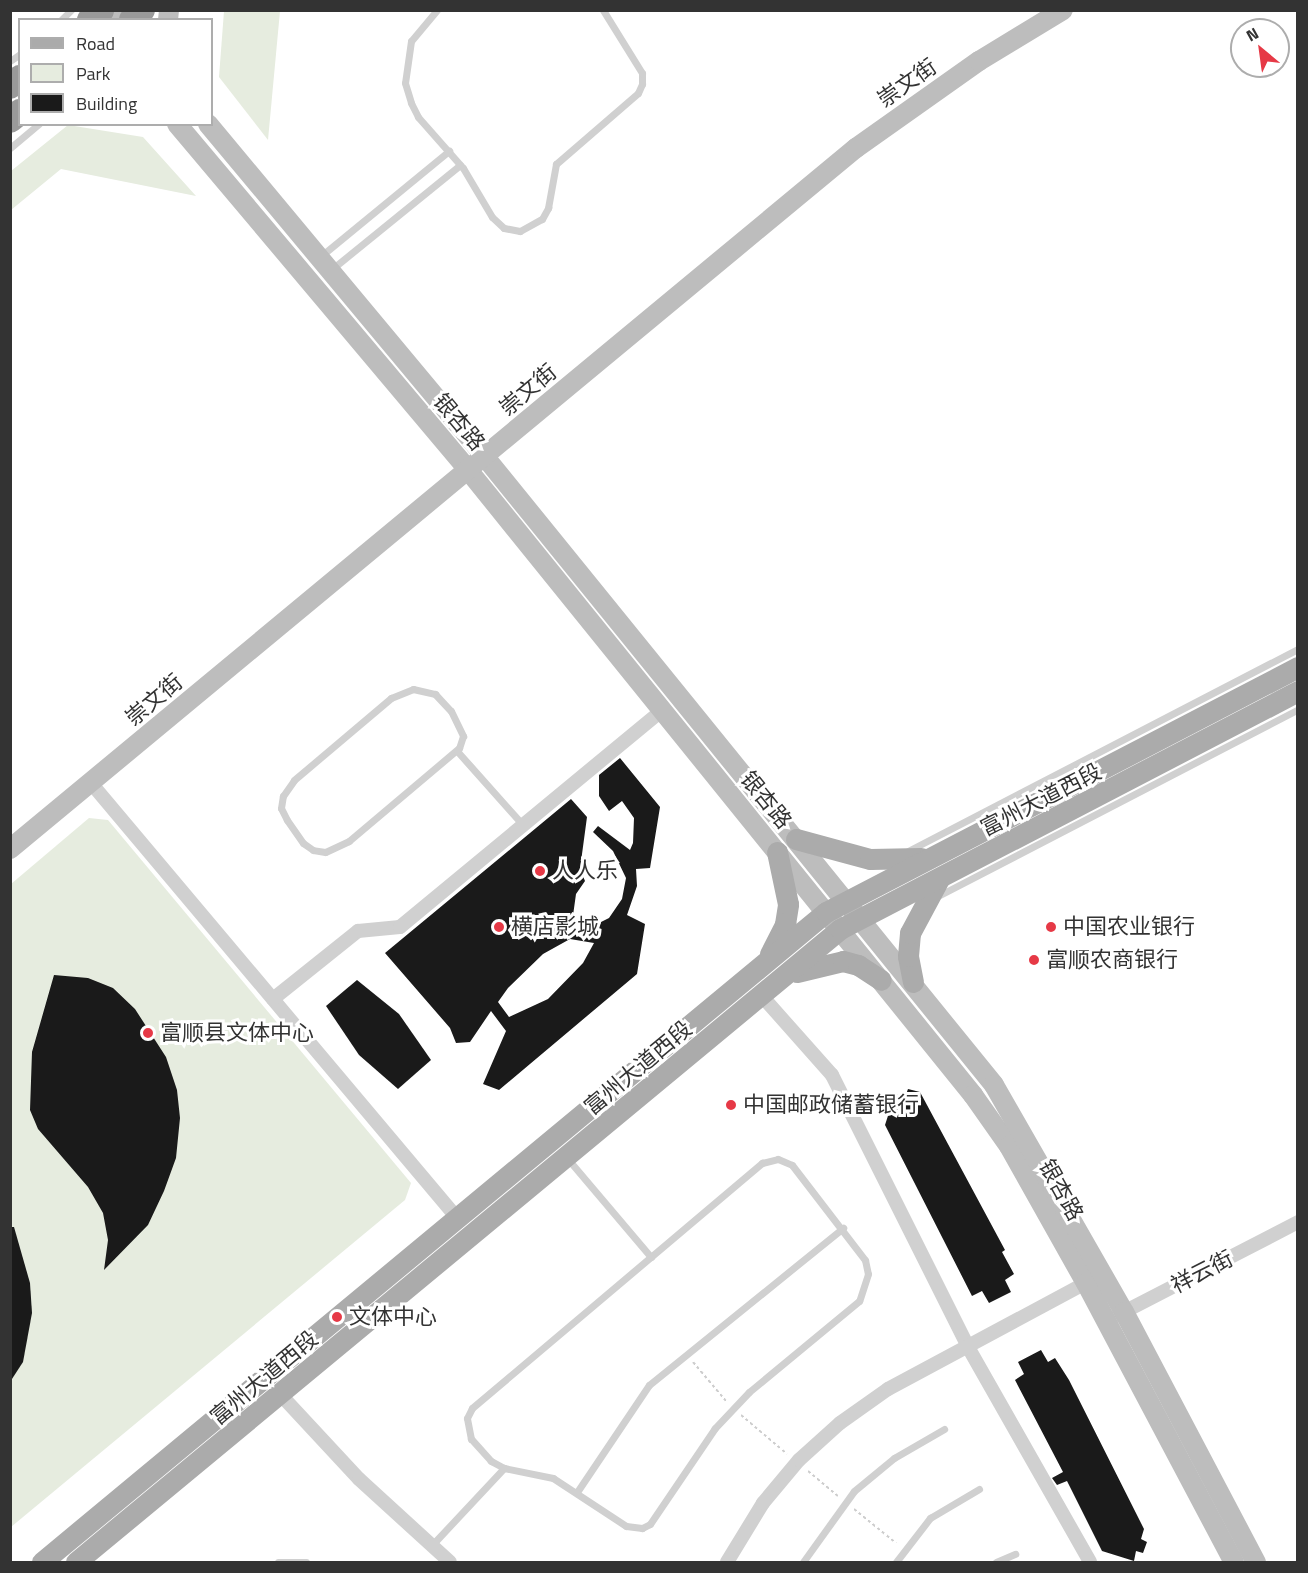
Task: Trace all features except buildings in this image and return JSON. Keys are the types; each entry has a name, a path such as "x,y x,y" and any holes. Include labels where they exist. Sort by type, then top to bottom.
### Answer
{"main road":[{"name":"崇文街","path":"10,849 856,148 979,61 1063,10"},
{"name":"银杏路","path":"179,126 468,471 881,980 1009,1146 1086,1283 1234,1563"},
{"name":"银杏路","path":"210,126 485,457 914,982 994,1084 1124,1312 1256,1563"},
{"name":"富州大道西段","path":"42,1563 826,912 1298,667"},
{"name":"富州大道西段","path":"76,1563 840,929 1298,691"},
{"path":"796,839 847,855 891,860 930,857"},
{"path":"764,964 778,942 788,904 777,852"},
{"path":"914,982 908,956 910,933 923,904 942,875"},
{"path":"780,980 809,967 843,961 858,965 881,980"}],"street":[{"path":"273,999 358,931 400,927 662,710"},
{"path":"91,783 457,1218"},
{"path":"761,995 832,1075 968,1347 1090,1563"},
{"name":"祥云街","path":"1106,1321 1298,1222"},
{"path":"727,1563 763,1503 799,1460 840,1423 888,1389 1086,1283"},
{"path":"280,1394 358,1479 450,1563"}],"lane":[{"path":"437,10 411,41 405,83 418,117 460,165 492,217 504,228 520,231 542,219 548,208 556,164 638,93 642,84 642,73 603,10"},
{"path":"10,148 37,126"},
{"path":"325,264 449,151"},
{"path":"325,264 460,165"},
{"path":"891,860 1298,649"},
{"path":"412,688 435,694 460,723 463,736 457,751 337,849 325,852 303,843 281,808 283,795 294,780 391,698 412,688"},
{"path":"923,904 1298,710"},
{"path":"457,751 523,825"},
{"path":"566,1157 651,1257"},
{"path":"769,1159 792,1165 843,1228 865,1260 868,1274 859,1301 749,1392 715,1428 650,1524 642,1528 626,1526 553,1478 504,1468 491,1461 471,1439 467,1418 472,1408 651,1257 769,1159"},
{"path":"577,1492 649,1385 843,1228"},
{"path":"803,1563 854,1491 894,1458 944,1430"},
{"path":"431,1546 504,1468"},
{"path":"896,1563 930,1518 979,1489"},
{"path":"996,1563 1015,1554"},
{"path":"278,1563 306,1563"}],"green space":[{"path":"224,11 280,11 268,140 219,77"},
{"path":"67,126 74,126 143,137 196,196 61,169 11,210 11,171"},
{"name":"富顺县文体中心","path":"89,818 108,820 411,1183 405,1200 11,1527 11,884"}],"place":[{"name":"人人乐","path":"540,871"},
{"name":"横店影城","path":"499,927"},
{"name":"中国农业银行","path":"1051,927"},
{"name":"富顺农商银行","path":"1034,960"},
{"name":"富顺县文体中心","path":"148,1033"},
{"name":"中国邮政储蓄银行","path":"731,1105"},
{"name":"文体中心","path":"337,1317"}]}
